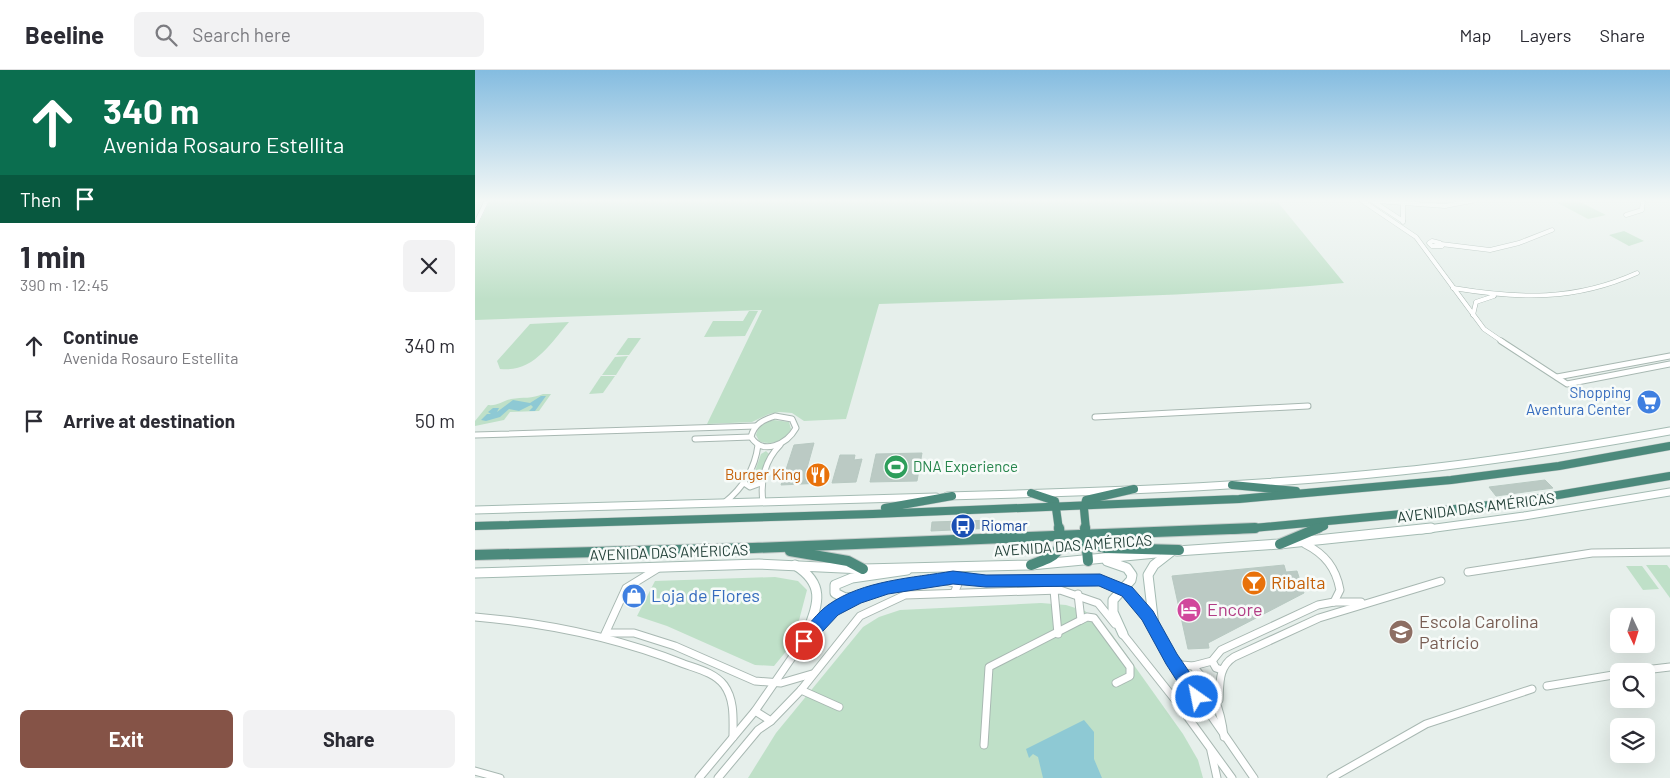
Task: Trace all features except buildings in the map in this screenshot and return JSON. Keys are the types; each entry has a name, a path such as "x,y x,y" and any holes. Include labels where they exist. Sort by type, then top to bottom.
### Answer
{"highway":[{"name":"AVENIDA DAS AMÉRICAS","path":"475,526 1084,506 1310,494 1505,473 1670,446"},
{"name":"AVENIDA DAS AMÉRICAS","path":"475,555 753,548 1061,536 1086,539 1249,529 1529,500 1670,476"},
{"path":"1232,485 1310,494"},
{"path":"1088,561 1084,506 1086,500 1091,497 1134,489"},
{"path":"1031,493 1053,499 1057,507 1061,536 1057,553 1031,565"},
{"path":"873,514 883,509 952,496"},
{"path":"1280,544 1318,527 1349,520"},
{"path":"1086,539 1100,549 1160,547 1175,551"},
{"path":"753,548 800,552 847,562 863,569"}],"main road":[{"path":"475,510 952,496 1232,485 1394,472 1594,446 1670,431"},
{"name":"AVENIDA DAS AMÉRICAS","path":"475,573 664,566 795,564 863,569 1031,565 1102,560 1175,551 1280,544 1539,515 1670,492"},
{"path":"1154,626 1148,575 1154,565 1175,551"},
{"path":"1102,560 1123,566 1131,572 1131,580 1113,600 1112,606 1123,634"},
{"path":"795,564 812,577 816,586 814,608 804,641"},
{"path":"858,597 839,597 835,593 835,585 849,578 891,574 911,568"}],"street":[{"path":"1411,233 1473,315 1495,338 1567,384 1670,364"},
{"path":"1416,237 1440,245 1490,250 1519,243 1544,233"},
{"path":"1429,256 1440,245"},
{"path":"1453,288 1497,296 1559,296 1605,286 1637,273"},
{"path":"1467,291 1476,302"},
{"path":"1476,302 1497,296"},
{"path":"1473,315 1476,302"},
{"path":"1557,376 1670,356"},
{"path":"1095,417 1308,406"},
{"path":"475,435 756,426 775,416 793,419 796,428 794,433 775,449 761,483 760,492 763,502"},
{"path":"751,437 756,426"},
{"path":"695,439 751,437"},
{"path":"723,503 733,496 744,483 758,451 758,445 751,437"},
{"path":"758,445 769,446 782,443"},
{"path":"744,483 749,487 761,483"},
{"path":"1299,542 1314,548 1331,564 1340,590 1334,602"},
{"path":"1468,572 1592,553 1670,552"},
{"path":"605,635 626,588 664,566"},
{"path":"699,778 755,711 804,641 833,610 858,597 888,588 953,578 986,581 1100,580 1122,589 1135,600 1154,626 1171,659 1254,778"},
{"path":"995,592 991,588 995,584 1065,579"},
{"path":"927,581 955,582 959,588 954,594"},
{"path":"1224,737 1219,700 1222,670 1227,662 1267,640 1324,616 1441,581"},
{"path":"1054,590 1058,634"},
{"path":"718,778 724,775 757,730 771,721 801,690 860,616 868,611 905,596 1054,590 1078,594 1098,603 1177,701 1232,778"},
{"path":"1078,594 1081,620"},
{"path":"1171,659 1182,665 1193,666 1212,661 1221,650 1318,606 1334,602 1367,602"},
{"path":"1318,606 1324,616"},
{"path":"475,617 605,635 664,656 712,676 723,684 730,694 733,737"},
{"path":"984,745 989,667 1058,634 1087,617 1094,618 1130,667 1129,676 1115,683"},
{"path":"605,635 633,633 675,646 755,681 793,681 814,674"},
{"path":"1212,661 1216,668 1222,670"},
{"path":"1193,666 1205,679 1219,700"},
{"path":"1655,669 1670,667"},
{"path":"1547,686 1610,676"},
{"path":"1331,778 1426,724 1532,688"},
{"path":"801,690 839,707"},
{"path":"1177,701 1197,697"},
{"path":"755,711 771,721"},
{"path":"1210,748 1217,778"},
{"path":"475,771 500,778"}],"green space":[{"path":"475,233 1303,233 1344,283 1170,295 879,304 846,419 804,421 792,413 780,412 769,414 752,422 707,424 762,310 475,320"},
{"path":"1628,233 1644,241 1629,246 1609,235"},
{"path":"749,311 758,311 745,336 704,337 713,321 743,321"},
{"path":"569,322 548,348 531,362 512,369 500,369 497,361 530,324"},
{"path":"628,338 641,338 629,355 616,355"},
{"path":"628,356 616,375 602,375 615,357"},
{"path":"601,376 615,376 603,393 589,394"},
{"path":"551,394 539,411 510,412 504,420 475,426 475,421 488,405"},
{"path":"774,420 789,422 791,429 789,433 786,437 773,443 759,441 756,435 758,429 765,423"},
{"path":"766,451 769,454 758,483 750,485 761,454"},
{"path":"1646,565 1667,565 1670,569 1670,598"},
{"path":"1626,566 1642,566 1659,589 1643,590"},
{"path":"775,577 798,581 807,590 793,643 774,666 755,665 667,626 637,616 655,581"},
{"path":"1041,603 1066,605 1085,611 1111,633 1183,734 1198,760 1203,778 748,778 776,733 863,627 879,617 900,610"}],"water":[{"path":"541,396 546,396 535,411 529,411 533,407 531,405 519,411 509,409 500,417 486,421 481,420 487,414 491,414 488,412 493,408 499,408 497,412 513,400 530,403"},
{"path":"1084,720 1094,732 1094,759 1102,778 1043,778 1038,757 1033,754 1029,758 1026,749"}],"place":[{"name":"Shopping Aventura Center","path":"1649,402"},
{"name":"DNA Experience","path":"896,467"},
{"name":"Burger King","path":"818,475"},
{"name":"Riomar","path":"963,526"},
{"name":"Ribalta","path":"1254,583"},
{"name":"Loja de Flores","path":"634,596"},
{"name":"Encore","path":"1189,610"},
{"name":"Escola Carolina Patrício","path":"1401,632"}],"route":[{"path":"804,641 811,631 833,610 858,597 888,588 941,578 986,581 1100,580 1127,592 1148,615 1171,659 1197,697"}]}
